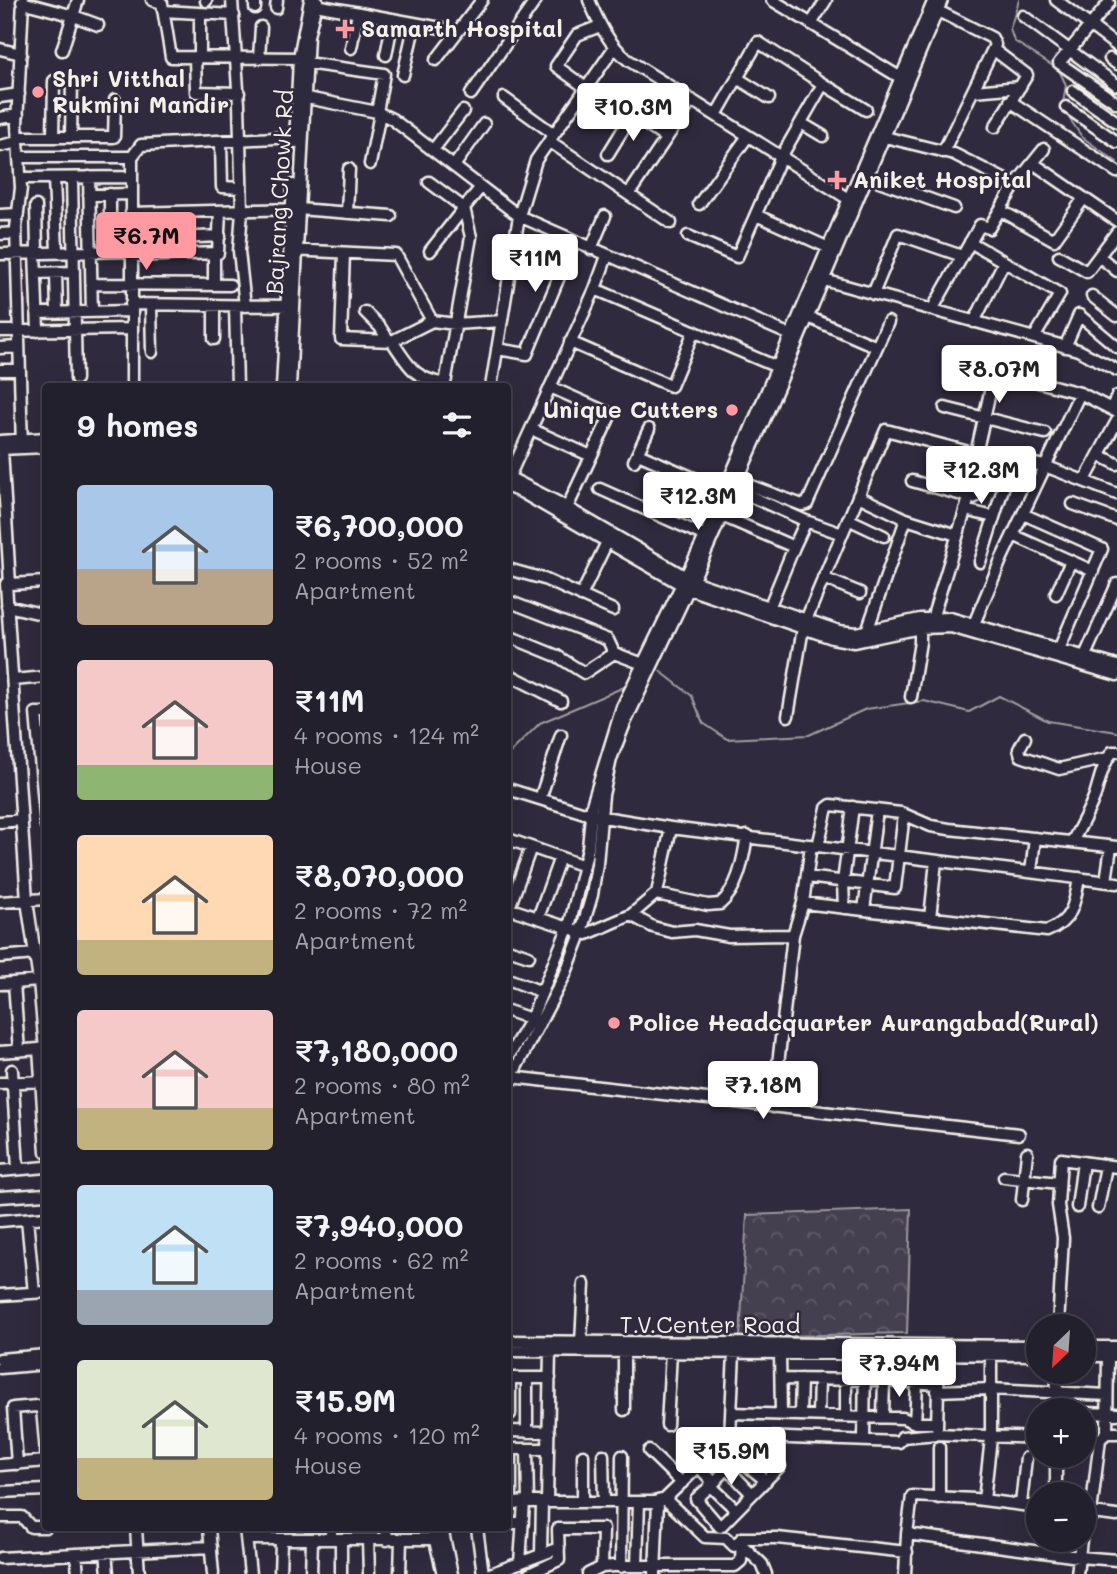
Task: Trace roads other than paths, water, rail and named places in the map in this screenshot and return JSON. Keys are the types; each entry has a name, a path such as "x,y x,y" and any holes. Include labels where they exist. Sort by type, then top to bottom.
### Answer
{"street":[{"path":"62,50 78,0"},
{"path":"232,0 239,93 242,211 237,383"},
{"path":"436,60 482,0"},
{"path":"471,94 536,0"},
{"path":"589,0 600,26 614,48 628,60 853,202"},
{"path":"772,0 901,78"},
{"path":"811,24 826,0"},
{"path":"795,337 808,317 824,281 901,78 934,0"},
{"path":"511,1076 565,975 581,932 597,864 592,805 613,733 643,664 722,516 829,248 867,177 943,0"},
{"path":"1056,0 1117,46"},
{"path":"22,444 16,233 21,178 18,115 23,1 98,25"},
{"path":"313,2 441,28"},
{"name":"Bajrang Chowk Rd","path":"287,383 301,97 313,2"},
{"path":"234,15 200,14 160,4 171,57 304,60 384,74 370,164"},
{"path":"1110,4 1059,63 1117,103"},
{"path":"937,11 995,41 994,50 943,152"},
{"path":"351,48 358,13"},
{"path":"200,14 196,92 239,93"},
{"path":"1023,16 1117,85"},
{"path":"386,55 393,19"},
{"path":"403,75 415,23"},
{"path":"586,88 556,66 577,35 600,26"},
{"path":"259,58 261,27"},
{"path":"716,115 758,42 866,110"},
{"path":"492,383 519,216 536,160 614,48"},
{"path":"0,49 21,54"},
{"path":"994,50 1027,75 995,127"},
{"path":"737,78 769,98"},
{"path":"53,137 54,81"},
{"path":"71,137 72,82"},
{"path":"688,236 737,257 781,157 823,84"},
{"path":"974,90 1020,87"},
{"path":"1073,91 1117,122"},
{"path":"0,97 19,94"},
{"path":"301,97 379,112 392,119 519,216 795,337"},
{"name":"Bajrang Chowk Rd","path":"295,210 295,136 301,97"},
{"path":"504,99 671,223"},
{"path":"0,146 18,140 53,137 114,137 115,100"},
{"path":"629,194 692,100"},
{"path":"611,101 666,138"},
{"path":"1010,102 1117,173"},
{"path":"1066,107 1117,142"},
{"path":"433,150 463,111"},
{"path":"0,118 18,115"},
{"path":"608,155 632,115"},
{"path":"801,122 823,136"},
{"path":"454,166 484,124"},
{"path":"132,383 132,157 141,145 295,136"},
{"path":"699,204 748,136"},
{"path":"885,137 954,154 1015,185"},
{"path":"221,141 222,187 241,188"},
{"path":"932,310 980,225 989,228 1015,185 1044,149"},
{"path":"19,157 132,157"},
{"path":"1033,163 1117,221"},
{"path":"347,213 349,169"},
{"path":"89,177 92,312"},
{"path":"21,178 132,177"},
{"path":"867,177 954,208"},
{"path":"54,178 57,252"},
{"path":"72,178 76,379"},
{"path":"429,182 464,208 471,237 445,383"},
{"path":"430,251 480,188"},
{"path":"110,194 110,230"},
{"path":"89,195 131,194"},
{"path":"1000,210 1054,240 1084,198"},
{"path":"36,206 37,331"},
{"path":"131,213 295,210 391,216"},
{"path":"131,249 214,254 220,251 220,212"},
{"path":"0,215 18,214"},
{"path":"755,215 829,248"},
{"path":"591,249 605,216"},
{"path":"1059,256 1087,272 1117,232"},
{"path":"0,234 16,233"},
{"path":"873,294 898,234 962,256"},
{"path":"0,254 131,249 220,236"},
{"path":"497,349 527,354 574,242"},
{"path":"970,242 1060,294 1034,338"},
{"path":"293,250 396,256 432,321"},
{"path":"344,253 341,340 391,341 432,321 455,324 502,321"},
{"path":"214,254 214,284"},
{"path":"511,473 595,289 607,256"},
{"path":"1099,256 1117,271"},
{"path":"974,322 1004,262"},
{"path":"36,273 74,272"},
{"path":"56,273 57,313"},
{"path":"824,281 1078,350 1117,370"},
{"path":"92,284 230,285"},
{"path":"595,289 782,369"},
{"path":"1092,296 1117,316"},
{"path":"37,313 92,312 152,305 290,306"},
{"path":"152,305 152,352"},
{"path":"214,305 214,339"},
{"path":"365,313 380,327 410,368 425,380 440,383"},
{"path":"1065,347 1079,315 1117,347"},
{"path":"808,317 877,347"},
{"path":"649,429 636,457 732,487 807,504 888,323"},
{"path":"0,331 132,330"},
{"path":"570,342 671,386 694,331"},
{"path":"0,348 19,348"},
{"path":"955,360 1080,393 1114,410 1117,396"},
{"path":"511,1044 531,1019 568,928 595,816 611,759 625,723 705,536 732,487 782,369"},
{"path":"0,370 19,370"},
{"path":"976,454 995,370"},
{"path":"550,387 611,414 567,508"},
{"path":"972,629 1080,393"},
{"path":"945,408 1045,433"},
{"path":"1085,480 1117,421"},
{"path":"531,429 591,456"},
{"path":"788,716 804,624 886,430 976,454 1045,466 1117,494"},
{"path":"42,439 1,446 5,584 27,901 39,981 42,1032"},
{"path":"22,444 42,446"},
{"path":"1099,455 1117,464"},
{"path":"912,481 969,498 977,496 988,456"},
{"path":"981,562 1012,460"},
{"path":"511,481 567,508 687,583 769,608 804,624"},
{"path":"511,483 521,492 607,542 687,583 844,641 854,642 920,628 972,629"},
{"path":"732,487 806,521 842,534"},
{"path":"600,489 705,536"},
{"path":"858,496 906,519 957,535"},
{"path":"932,619 969,498"},
{"path":"1073,504 1117,520"},
{"path":"965,510 994,517"},
{"path":"1023,514 1102,549 1057,654"},
{"path":"722,516 794,547"},
{"path":"848,519 884,536"},
{"path":"867,631 906,519"},
{"path":"769,608 806,521"},
{"path":"1013,535 1093,571"},
{"path":"581,596 607,542"},
{"path":"1056,594 1071,561"},
{"path":"511,570 544,579 613,610"},
{"path":"823,578 860,593"},
{"path":"5,584 42,582"},
{"path":"1084,658 1116,591"},
{"path":"511,602 608,640 614,653 643,664"},
{"path":"7,606 42,614"},
{"path":"817,629 856,633 920,619 950,618 972,629 1117,675"},
{"path":"912,697 920,628"},
{"path":"511,637 557,656 584,673 614,653"},
{"path":"1057,654 1117,666"},
{"path":"511,676 561,701"},
{"path":"0,685 42,678"},
{"path":"42,713 36,713 42,745"},
{"path":"540,799 561,735"},
{"path":"1025,738 1019,749 1021,756 1055,769 1113,755"},
{"path":"1072,842 1094,796 1099,774 1113,755"},
{"path":"511,790 595,816 671,828 747,836 814,846 1112,882 1114,847 940,828 904,814 828,806 814,846 803,902 793,935 773,1107"},
{"path":"844,908 843,882 853,807"},
{"path":"864,910 877,810"},
{"path":"807,877 895,888 904,814"},
{"path":"0,822 22,820"},
{"path":"511,909 581,932 593,933 631,915 656,894 671,828"},
{"path":"656,894 708,905 720,904 734,886 747,836"},
{"path":"1031,872 1035,838"},
{"path":"511,840 583,866"},
{"path":"511,900 531,847"},
{"path":"538,918 559,857"},
{"path":"930,919 936,860"},
{"path":"803,902 1047,932 1073,910 1079,878"},
{"path":"0,902 42,899"},
{"path":"631,915 653,927 672,932 695,930 729,936 793,935"},
{"path":"0,957 42,946"},
{"path":"511,950 529,956"},
{"path":"511,980 542,992"},
{"path":"0,984 39,981"},
{"path":"14,983 19,1051"},
{"path":"511,1012 531,1019"},
{"path":"0,1052 42,1049"},
{"path":"12,1070 18,1169"},
{"path":"511,1080 1019,1133"},
{"path":"0,1083 42,1081"},
{"path":"1022,1200 1027,1153"},
{"path":"1059,1314 1063,1238 1058,1205 1061,1159 1117,1167"},
{"path":"1077,1207 1083,1162"},
{"path":"1098,1208 1106,1166"},
{"path":"0,1171 42,1167"},
{"path":"1004,1177 1059,1183"},
{"path":"0,1197 42,1194"},
{"path":"0,1221 42,1217"},
{"path":"27,1219 34,1293"},
{"path":"581,1343 584,1283"},
{"path":"0,1295 42,1292"},
{"name":"T.V.Center Road","path":"511,1341 1026,1346"},
{"path":"1096,1346 1117,1347"},
{"name":"T.V.Center Road","path":"511,1351 1026,1355"},
{"path":"541,1554 551,1351"},
{"path":"624,1352 624,1410"},
{"path":"667,1425 671,1352"},
{"path":"511,1504 662,1500 730,1436 734,1353"},
{"path":"780,1353 781,1414"},
{"path":"864,1441 865,1354"},
{"path":"937,1434 939,1354"},
{"path":"0,1359 42,1355"},
{"path":"984,1500 991,1438 991,1355"},
{"path":"1095,1482 1113,1414 1112,1356"},
{"path":"0,1368 42,1364"},
{"path":"511,1378 550,1378"},
{"path":"527,1378 527,1432"},
{"path":"781,1379 884,1380 937,1387 1111,1392"},
{"path":"800,1415 801,1379"},
{"path":"818,1415 819,1380"},
{"path":"846,1380 846,1416"},
{"path":"883,1417 884,1380"},
{"path":"915,1423 917,1384"},
{"path":"1057,1384 1057,1398"},
{"path":"17,1464 13,1408 37,1406 42,1408"},
{"path":"732,1413 883,1417 903,1418 915,1423 937,1423"},
{"path":"511,1414 527,1414"},
{"path":"511,1432 549,1432"},
{"path":"730,1436 864,1441 899,1441 902,1437 937,1434 1026,1438"},
{"path":"751,1438 780,1466 766,1481 720,1527 696,1499 739,1457 766,1481"},
{"path":"939,1447 939,1498"},
{"path":"511,1449 548,1449"},
{"path":"520,1563 526,1502 527,1449"},
{"path":"649,1451 682,1483"},
{"path":"583,1455 583,1502"},
{"path":"603,1455 604,1503"},
{"path":"621,1567 622,1456"},
{"path":"1021,1504 1026,1458"},
{"path":"0,1465 42,1461"},
{"path":"699,1467 736,1510"},
{"path":"727,1468 752,1494"},
{"path":"0,1492 42,1490"},
{"path":"905,1574 912,1496 1026,1505"},
{"path":"662,1500 705,1537 726,1538 734,1546 742,1542 777,1538 907,1552"},
{"path":"655,1570 662,1500"},
{"path":"637,1566 639,1502"},
{"path":"1096,1514 1117,1516"},
{"path":"0,1517 22,1517 31,1527 42,1527"},
{"path":"511,1523 523,1523"},
{"path":"530,1574 559,1560 558,1530 603,1529 599,1571 637,1566 655,1570 735,1566 741,1561 742,1542"},
{"path":"136,1531 139,1574"},
{"path":"209,1531 213,1574"},
{"path":"246,1531 250,1574"},
{"path":"275,1531 281,1574"},
{"path":"332,1531 341,1574"},
{"path":"386,1531 387,1540"},
{"path":"433,1531 443,1574"},
{"path":"443,1531 452,1574"},
{"path":"477,1531 483,1574"},
{"path":"907,1534 1117,1560"},
{"path":"247,1539 435,1539"},
{"path":"310,1574 312,1539"},
{"path":"368,1539 369,1574"},
{"path":"400,1574 401,1539"},
{"path":"742,1542 762,1563 766,1574"},
{"path":"0,1558 211,1547"},
{"path":"490,1574 559,1548"},
{"path":"106,1552 107,1574"},
{"path":"1077,1574 1080,1552"},
{"path":"76,1554 78,1574"}],"waterway":[{"path":"1019,0 1010,29 1014,41 1059,70 1066,85 1063,103"},
{"path":"1065,112 1082,137 1117,162"},
{"path":"660,671 692,696 703,723 727,739 809,735 866,709 924,701 969,712 999,696 1048,721 1117,732"},
{"path":"511,752 540,723 629,685"}],"place":[{"name":"Samarth Hospital","path":"345,29"},
{"name":"Shri Vitthal Rukmini Mandir","path":"38,92"},
{"name":"Aniket Hospital","path":"837,180"},
{"name":"Unique Cutters","path":"732,410"},
{"name":"Police Headcquarter Aurangabad(Rural)","path":"614,1023"}]}
